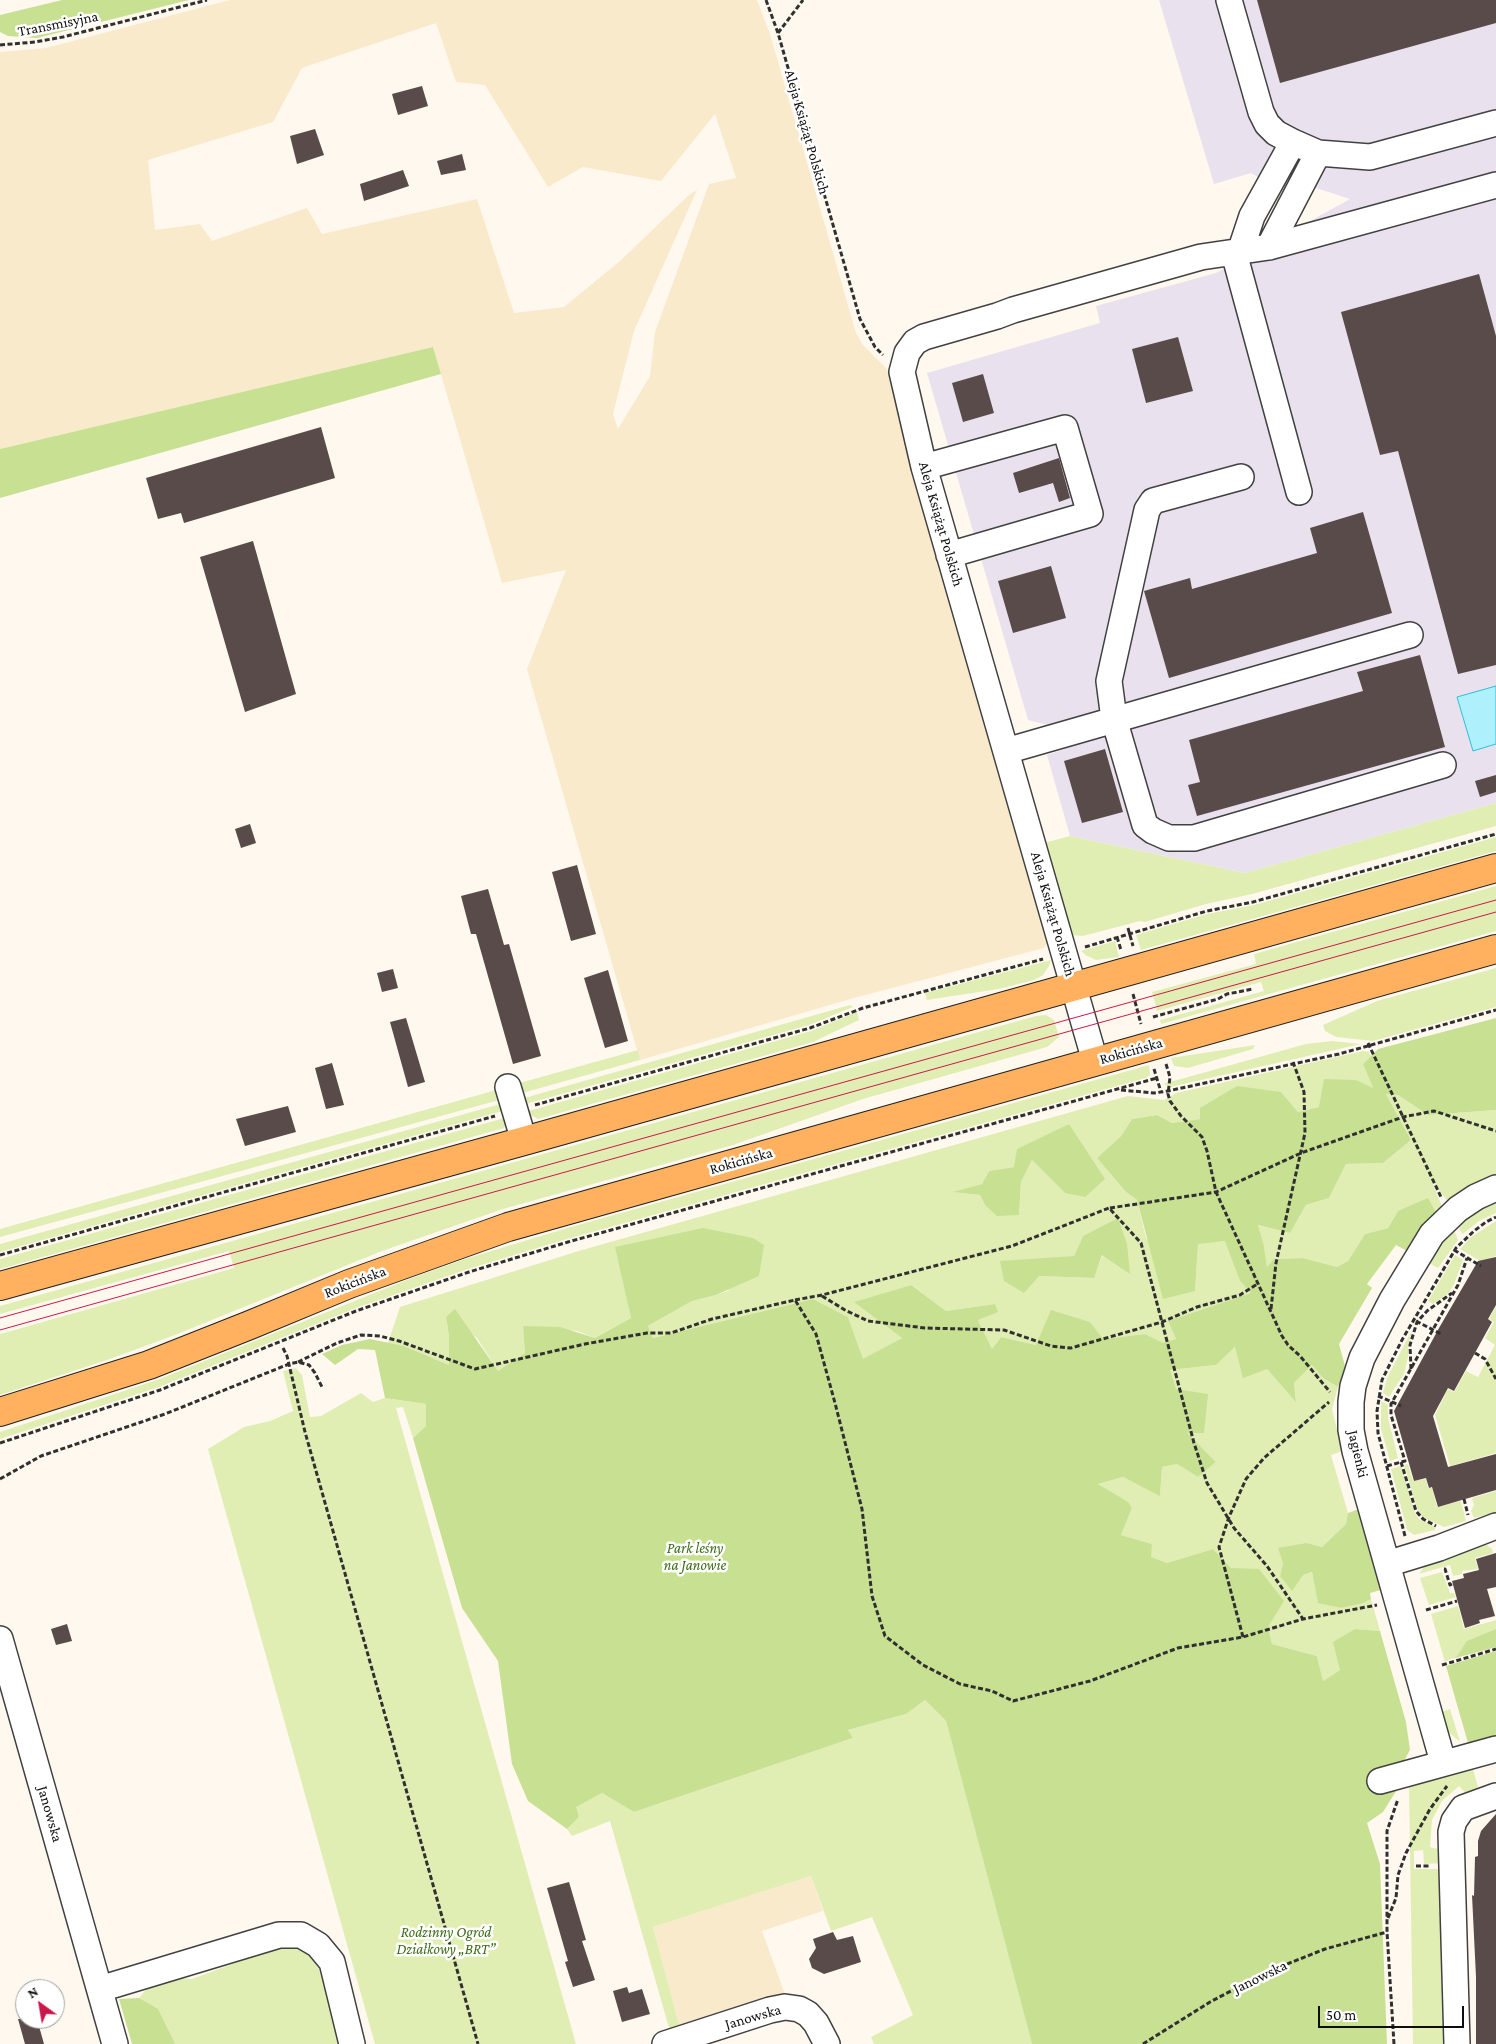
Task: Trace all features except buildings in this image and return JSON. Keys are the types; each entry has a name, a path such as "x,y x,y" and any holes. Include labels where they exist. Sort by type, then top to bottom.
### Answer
{"main road":[{"path":"0,1286 1496,868"},
{"name":"Rokicińska","path":"0,1412 149,1365 348,1284 508,1227 1496,950"}],"street":[{"path":"1229,0 1261,112 1267,124 1276,133 1293,142 1318,153 1370,157 1496,122"},
{"path":"1293,142 1252,216 1237,252 1298,492"},
{"path":"1269,247 1318,153"},
{"path":"902,372 907,353 915,342 924,337 1201,257 1269,247 1496,185"},
{"name":"Aleja Książąt Polskich","path":"902,372 924,467 1095,1061"},
{"path":"924,467 1065,428 1068,436 1090,514 949,555"},
{"path":"1241,478 1153,501 1147,510 1109,681 1114,719 1145,825 1153,832 1169,838 1194,838 1443,766"},
{"path":"1006,751 1410,634"},
{"path":"508,1087 524,1141"},
{"name":"Jagienki","path":"1449,1772 1397,1600 1352,1439 1350,1418 1353,1386 1362,1358 1392,1300 1432,1234 1450,1215 1496,1188"},
{"path":"1387,1564 1445,1546 1496,1526"},
{"name":"Janowska","path":"0,1639 115,2044"},
{"path":"1380,1781 1412,1771 1449,1772 1496,1749"},
{"path":"1457,2044 1451,1832 1454,1821 1463,1808 1496,1796"},
{"path":"100,1989 279,1935 301,1935 318,1945 332,1962 352,2044"},
{"name":"Janowska","path":"665,2044 770,2010 785,2007 799,2009 808,2014 816,2023 827,2044"}],"path":[{"name":"Transmisyjna","path":"0,45 35,42 63,36 207,0"},
{"name":"Aleja Książąt Polskich","path":"766,0 778,33 860,319 875,347 902,372"},
{"path":"778,33 803,0"},
{"path":"1076,949 1207,911 1253,902 1496,834"},
{"path":"1128,928 1136,954"},
{"path":"1153,1017 1218,999 1227,994 1252,989"},
{"path":"1134,998 1139,1015"},
{"path":"1118,1090 1168,1091 1369,1044 1496,1010"},
{"path":"1369,1044 1450,1215"},
{"path":"1152,1062 1161,1092"},
{"path":"1271,1311 1276,1263 1305,1133 1304,1092 1293,1062"},
{"path":"1170,1077 1168,1091 1170,1101 1174,1108 1202,1137 1216,1192 1288,1345 1300,1356 1334,1398 1264,1458 1246,1479 1229,1517 1219,1547 1243,1637"},
{"path":"0,1443 160,1390 356,1311 478,1269 568,1242 1157,1078"},
{"path":"0,1479 41,1456 173,1411 298,1362 337,1343 361,1335 380,1336 399,1341 475,1370 585,1344 647,1333 670,1333 712,1319 822,1295 1012,1246 1109,1208 1216,1192 1301,1153 1403,1117 1434,1110 1496,1131"},
{"path":"1109,1208 1141,1243 1194,1443 1207,1483 1234,1528 1267,1566 1303,1619"},
{"path":"1407,1541 1377,1421 1378,1396 1388,1366 1454,1250 1469,1234 1496,1217"},
{"path":"1454,1250 1481,1266"},
{"path":"1438,1527 1423,1519 1416,1510 1392,1415 1392,1403 1454,1291 1467,1258"},
{"path":"822,1295 868,1321 925,1328 1004,1330 1051,1346 1071,1348 1162,1322 1197,1307 1240,1295 1259,1283"},
{"path":"1411,1370 1410,1345 1415,1321 1454,1291"},
{"path":"795,1300 816,1334 836,1403 862,1510 872,1596 885,1636 924,1665 960,1684 992,1691 1013,1700 1090,1681 1178,1648 1243,1637 1303,1619 1367,1608 1397,1600"},
{"path":"1415,1321 1441,1334"},
{"path":"283,1348 478,2044"},
{"path":"1475,1354 1485,1359 1496,1379"},
{"path":"298,1362 309,1365 322,1387"},
{"path":"1378,1396 1401,1406"},
{"path":"1387,1466 1405,1461"},
{"path":"1464,1499 1471,1522"},
{"path":"1438,1571 1446,1569 1450,1585 1452,1584"},
{"path":"1426,1610 1457,1601"},
{"path":"1442,1665 1496,1649"},
{"path":"1394,2044 1387,1932 1387,1831 1394,1806 1412,1771"},
{"path":"1388,1920 1396,1898 1398,1875 1406,1853 1441,1792 1449,1772"},
{"name":"Janowska","path":"1143,2044 1210,2002 1267,1972 1325,1949 1387,1932"}],"shaded area":[{"path":"230,0 757,0 770,34 856,333 862,344 887,369 1050,940 1044,948 854,998 640,1060 527,669 566,570 502,583 433,347 0,449 0,52 46,48","holes":["436,23 456,82 485,85 548,187 583,167 661,181 715,114 736,178 709,184 655,332 650,376 618,429 613,414 634,331 697,190 690,194 620,261 564,307 514,313 477,199 322,234 307,208 212,241 200,224 155,230 148,160 273,122 302,68"]},
{"path":"1159,0 1496,0 1496,803 1245,873 1070,836 1047,755 1065,749 1060,735 1051,726 1028,720 927,373 1100,323 1096,306 1216,273 1350,199 1310,186 1287,193 1251,173 1214,184"},
{"path":"811,1876 823,1911 762,1931 787,2000 681,2032 653,1927"}],"green space":[{"path":"62,0 189,0 37,38 8,36 0,32 0,15"},
{"path":"433,347 441,374 0,498 0,449"},
{"path":"1496,803 1496,826 1252,894 1083,936 1071,935 1044,843 1070,836 1245,873"},
{"path":"1496,837 1496,851 1141,950 1136,935 1207,914 1254,905"},
{"path":"1496,886 1496,931 1161,1024 1160,1020 1264,991 1261,982 1157,1011 1152,992 1256,964 1254,954"},
{"path":"1115,941 1119,957 1096,960 1081,951"},
{"path":"1051,960 1043,975 1034,980 999,989 927,1000 925,993"},
{"path":"1496,968 1496,1007 1373,1041 1336,1037 1325,1031 1323,1025 1377,1001"},
{"path":"850,1005 853,1007 809,1025 522,1105 521,1099"},
{"path":"857,1012 859,1020 813,1042 538,1119 525,1112 811,1031"},
{"path":"1046,1015 1054,1020 1059,1037 1047,1047 863,1099 733,1145 503,1209 382,1251 175,1335 110,1359 0,1395 0,1334 234,1268 229,1251 0,1314 0,1306 1036,1016"},
{"name":"Park leśny na Janowie","path":"1496,1018 1496,1110 1428,1115 1398,1095 1386,1094 1411,1140 1383,1163 1346,1164 1329,1198 1306,1205 1290,1233 1258,1225 1267,1267 1274,1259 1303,1258 1337,1267 1348,1261 1365,1234 1388,1228 1398,1211 1428,1198 1436,1213 1409,1252 1396,1245 1367,1284 1372,1288 1339,1344 1345,1366 1338,1387 1323,1378 1312,1365 1294,1383 1296,1402 1267,1369 1243,1378 1235,1347 1216,1365 1170,1370 1176,1389 1208,1394 1204,1433 1187,1433 1216,1462 1198,1477 1177,1464 1162,1467 1160,1496 1123,1477 1098,1484 1128,1502 1132,1508 1121,1535 1152,1544 1151,1557 1167,1563 1213,1549 1231,1568 1259,1569 1284,1601 1268,1627 1272,1644 1317,1656 1323,1681 1340,1670 1333,1642 1355,1629 1380,1631 1406,1722 1410,1750 1402,1765 1398,1788 1383,1812 1367,1823 1380,1864 1387,2044 1032,2044 946,1721 925,1700 906,1714 848,1730 853,1738 634,1812 602,1793 576,1807 579,1817 567,1829 528,1801 512,1764 498,1661 462,1608 413,1438 426,1426 426,1404 385,1398 375,1350 358,1349 335,1365 322,1354 342,1345 370,1339 404,1346 449,1365 449,1336 446,1317 455,1309 498,1371 525,1353 523,1326 560,1327 595,1338 631,1318 615,1247 703,1228 753,1238 764,1245 759,1276 716,1295 692,1301 648,1326 653,1338 813,1299 848,1317 863,1359 902,1338 854,1302 911,1285 946,1311 995,1304 998,1312 978,1320 992,1349 1001,1337 1036,1345 1051,1310 1090,1322 1103,1339 1145,1334 1163,1343 1176,1339 1168,1321 1251,1293 1240,1281 1225,1241 1198,1244 1195,1291 1163,1299 1137,1200 1126,1192 1097,1158 1121,1136 1132,1119 1157,1115 1172,1123 1200,1119 1200,1108 1237,1086 1281,1092 1298,1112 1319,1107 1324,1079 1356,1080 1373,1088 1363,1064 1378,1049"},
{"path":"1332,1041 1361,1044 1170,1087 1163,1084 1306,1044"},
{"path":"1255,1045 1253,1049 1188,1068 1174,1066 1171,1058"},
{"path":"638,1050 640,1060 519,1094 516,1084"},
{"path":"1363,1051 1369,1052 1371,1056 1363,1064 1373,1088 1319,1107 1298,1112 1281,1092 1200,1119 1172,1123 1157,1115 1132,1119 1121,1136 1097,1158 1126,1192 1137,1200 1146,1238 1195,1291 1198,1243 1226,1241 1240,1281 1252,1293 1168,1321 1176,1339 1163,1344 1145,1334 1102,1339 1090,1322 1036,1345 1001,1337 992,1349 978,1320 995,1304 946,1311 911,1285 855,1302 902,1338 863,1360 848,1317 813,1299 653,1338 648,1326 692,1301 730,1290 616,1247 631,1318 595,1338 577,1331 523,1326 525,1353 498,1371 477,1338 446,1317 449,1336 449,1365 404,1346 388,1343 400,1307 582,1250 1128,1096 1164,1100 1176,1093","holes":["1068,1124 1065,1193 1032,1160 1021,1182 1019,1215 985,1205 980,1195 955,1192 982,1184 989,1171 1014,1167","1118,1219 1093,1278 1039,1276 1074,1256 1083,1236"]},
{"path":"1149,1065 1150,1075 1146,1078 567,1239 468,1269 356,1308 159,1387 0,1439 0,1432 157,1380 412,1278 465,1259 564,1229"},
{"path":"500,1089 503,1099 0,1237 0,1229"},
{"path":"1386,1094 1398,1095 1428,1115 1496,1110 1496,1179 1449,1203 1431,1179 1443,1209 1436,1213 1398,1211 1388,1228 1365,1234 1348,1261 1337,1267 1303,1258 1274,1259 1267,1268 1264,1246 1258,1225 1290,1233 1306,1205 1329,1198 1346,1164 1383,1163 1411,1140"},
{"path":"504,1103 506,1110 0,1252 0,1244"},
{"path":"508,1117 504,1128 0,1269 0,1259"},
{"path":"1069,1124 1105,1179 1085,1197 1065,1193 1032,1160 1021,1182 1019,1215 997,1216 985,1205 980,1195 953,1192 982,1184 989,1171 1014,1167 1017,1149"},
{"path":"1496,1198 1496,1213 1479,1221 1463,1234 1457,1224"},
{"path":"1118,1218 1127,1244 1130,1274 1102,1255 1094,1278 1039,1276 1024,1293 1004,1281 1000,1261 1074,1256 1083,1236"},
{"path":"1496,1221 1496,1256 1480,1261 1460,1249 1471,1237"},
{"path":"1453,1227 1458,1240 1438,1268 1425,1261"},
{"path":"1455,1255 1463,1260 1454,1284 1449,1293 1433,1304 1428,1301"},
{"path":"1496,1306 1496,1453 1450,1466 1435,1415 1448,1389 1454,1392 1466,1371 1478,1377 1495,1345 1485,1338 1494,1322 1489,1319"},
{"path":"1412,1330 1404,1374 1389,1397 1383,1393 1387,1378"},
{"path":"1235,1347 1267,1369 1296,1401 1294,1383 1312,1365 1323,1378 1338,1387 1332,1409 1340,1442 1345,1450 1331,1455 1348,1513 1346,1524 1322,1547 1307,1543 1283,1563 1280,1576 1303,1575 1312,1572 1318,1602 1341,1608 1371,1599 1380,1631 1355,1629 1340,1670 1323,1681 1317,1656 1272,1644 1268,1627 1231,1568 1213,1549 1167,1563 1150,1557 1152,1544 1121,1535 1132,1508 1098,1484 1123,1477 1160,1495 1162,1467 1177,1464 1198,1477 1216,1462 1186,1433 1170,1370 1216,1365"},
{"name":"Rodzinny Ogród Działkowy „BRT”","path":"296,1368 302,1375 310,1417 321,1416 361,1393 373,1402 385,1398 426,1404 426,1426 413,1438 403,1407 396,1408 576,2044 375,2044 208,1449 244,1427 270,1421 293,1411 283,1371"},
{"path":"1381,1401 1388,1405 1388,1418 1398,1458 1390,1461 1381,1429"},
{"path":"1408,1464 1413,1481 1426,1479 1428,1488 1432,1488 1437,1507 1461,1501 1466,1521 1444,1527 1422,1517 1417,1508 1404,1465"},
{"path":"1401,1466 1415,1513 1419,1519 1435,1527 1435,1530 1414,1535 1407,1530 1391,1469"},
{"path":"1496,1491 1496,1512 1474,1518 1471,1511 1474,1505 1472,1498"},
{"path":"1359,1509 1384,1589 1370,1593 1371,1599 1363,1603 1341,1608 1318,1603 1312,1572 1303,1575 1292,1591 1280,1576 1283,1563 1278,1548 1307,1543 1322,1547 1346,1524 1348,1513"},
{"path":"1484,1543 1492,1549 1493,1553 1475,1558 1478,1569 1462,1571 1462,1574 1453,1576 1450,1565 1419,1574 1425,1566 1444,1561 1474,1545"},
{"path":"1442,1572 1450,1593 1454,1593 1456,1597 1429,1605 1420,1578"},
{"path":"1458,1606 1464,1629 1496,1620 1496,1629 1462,1649 1457,1656 1445,1662 1431,1614"},
{"path":"1496,1629 1496,1647 1452,1659 1457,1656 1467,1641"},
{"path":"1496,1651 1496,1737 1468,1743 1446,1666"},
{"path":"925,1700 946,1721 1032,2044 874,2044 871,2037 913,2015 872,1917 831,1931 811,1876 653,1927 681,2032 671,2035 610,1821 572,1836 567,1829 579,1817 575,1807 602,1793 634,1812 853,1738 848,1730 906,1714"},
{"path":"1450,1709 1460,1742 1445,1729 1438,1713"},
{"path":"1472,1765 1479,1791 1467,1795 1459,1786 1442,1801 1432,1820 1430,1847 1441,1850 1443,1863 1424,1864 1423,1850 1414,1851 1414,1869 1443,1869 1446,2044 1413,2044 1409,1784"},
{"path":"283,1945 304,1948 323,1975 339,2044 174,2044 139,1998 148,1987 179,1978 192,1979"},
{"path":"139,1998 158,2009 175,2044 132,2044 119,1999"}],"water":[{"path":"1496,686 1496,744 1473,751 1457,697"}],"tram line":[{"path":"0,1318 1496,900"},
{"path":"0,1330 1496,912"}]}
